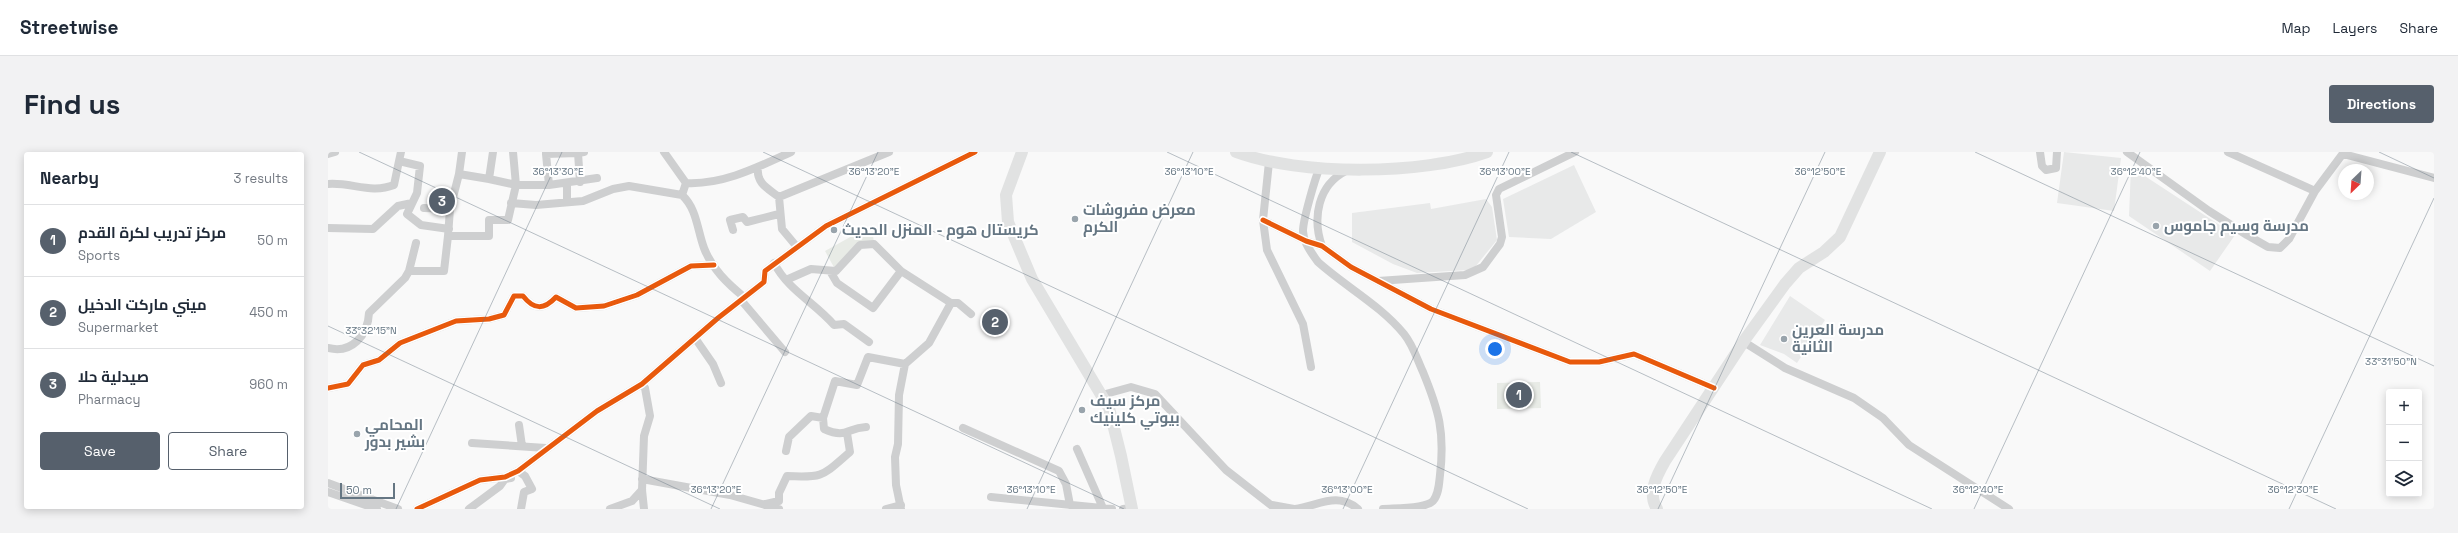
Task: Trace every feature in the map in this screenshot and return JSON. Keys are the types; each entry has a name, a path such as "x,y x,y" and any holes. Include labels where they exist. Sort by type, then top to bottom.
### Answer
{"main road":[{"path":"1022,152 1006,195 1008,222 1032,279 1102,395 1108,408 1121,456 1129,509"},
{"path":"1236,152 1269,162 1320,167 1387,169 1435,165 1463,160 1487,152"},
{"path":"1657,509 1653,503 1656,477 1744,342 1799,268 1824,252 1840,237 1880,152"}],"street":[{"path":"328,154 335,152"},
{"path":"328,184 361,188 384,188 394,185 401,152"},
{"path":"409,271 444,271 449,232 450,209 459,174 462,152"},
{"path":"489,179 493,152"},
{"path":"399,161 420,166 417,193 407,214 421,225 449,232 489,236 489,220 508,220 516,185 513,152"},
{"path":"664,152 686,183"},
{"path":"686,183 718,180 758,167 791,152"},
{"path":"779,197 889,152"},
{"path":"417,509 480,480 505,477 518,472 546,448 608,403 642,384 695,338 764,282 765,271 774,263 826,226 863,206 975,152"},
{"path":"1377,281 1441,278 1474,272 1483,267 1500,244 1502,237 1496,195 1499,188 1575,152"},
{"path":"2040,152 2042,166 2046,170 2056,168 2057,152"},
{"path":"2127,152 2209,211 2268,247 2280,248 2289,239 2316,191 2344,153 2434,178"},
{"path":"2228,152 2316,191"},
{"path":"549,185 546,153 581,153 580,182"},
{"path":"1269,162 1263,220 1268,250 1272,262 1288,290 1304,324 1311,368"},
{"path":"758,167 757,176 760,182 779,197"},
{"path":"1320,167 1315,178 1303,231 1306,241 1318,262 1385,315 1404,335 1415,353 1435,400 1442,427 1443,453 1437,495 1426,505 1383,509"},
{"path":"1322,246 1317,231 1318,213 1321,199 1327,186 1336,176 1351,168"},
{"path":"459,174 516,185 549,185 580,182 597,178"},
{"path":"567,183 567,202"},
{"path":"682,195 686,183"},
{"path":"511,203 536,205 583,201 624,186 682,195 691,207 704,248 714,265 726,282 743,299 785,352"},
{"path":"779,197 779,214 782,229 797,247"},
{"path":"328,228 373,229 398,206 412,203"},
{"path":"424,208 450,209"},
{"path":"732,230 730,220 743,217 747,222 779,214"},
{"path":"1263,220 1306,241 1322,246 1351,267 1431,309 1570,362 1599,362 1634,354 1714,388"},
{"path":"328,348 346,349 362,339 368,324 369,313 405,278 409,271 416,243"},
{"path":"786,280 811,268 836,271 843,266 860,245 874,244 901,271 951,303 958,303 971,314"},
{"path":"774,263 780,276 786,280 800,296 819,309 834,325 844,324 869,342"},
{"path":"328,388 348,384 363,365 379,360 400,344 456,321 489,319 504,315 514,296 523,296 530,305 537,307 550,304 556,297 576,308 587,309 637,295 691,266 714,265"},
{"path":"830,271 838,283 873,308 901,271"},
{"path":"886,509 901,507 896,484 895,457 898,444 899,395 905,364 929,343 951,303"},
{"path":"695,338 713,364 721,383"},
{"path":"1744,342 1785,368 1865,405 1883,418 1909,445 2009,509"},
{"path":"866,427 856,427 846,433 837,435 824,429 823,418 835,381 857,385 868,357 905,364"},
{"path":"642,384 645,388 650,416 644,436 642,479 644,509"},
{"path":"1102,395 1131,387 1155,394 1226,470 1241,484 1274,507 1295,509 1320,501 1337,499 1358,509"},
{"path":"786,451 789,437 811,416 823,418"},
{"path":"519,425 522,446"},
{"path":"963,428 1059,471 1066,484 1070,505"},
{"path":"763,504 779,501 779,492 787,476 798,478 824,475 850,452 846,433"},
{"path":"472,443 546,448"},
{"path":"1077,449 1103,508"},
{"path":"469,509 500,486 505,479 515,478 518,472"},
{"path":"518,472 525,476 532,489 524,492 522,509"},
{"path":"642,479 730,495 779,509"},
{"path":"328,483 398,509"},
{"path":"610,509 632,501 642,490"},
{"path":"328,492 377,509"},
{"path":"991,497 1112,509"}],"shaded area":[{"path":"2064,152 2121,158 2114,211 2057,203"},
{"path":"1574,165 1596,212 1551,239 1509,237 1503,199"},
{"path":"2131,167 2235,235 2210,271 2129,216"},
{"path":"1486,199 1492,207 1497,240 1475,267 1468,270 1417,273 1393,264 1352,242 1352,213 1430,203 1431,209"},
{"path":"872,225 874,244 865,244 836,271 825,251"},
{"path":"1790,296 1825,320 1797,363 1784,354 1760,345"},
{"path":"1540,382 1541,408 1497,409 1497,383"}],"cycle path":[{"path":"417,509 480,480 505,477 518,471 597,411 642,384 718,318 764,282 765,271 826,226 975,152"},
{"path":"1263,220 1306,241 1322,246 1351,267 1431,309 1570,362 1599,362 1634,354 1714,388"},
{"path":"328,388 348,384 363,365 379,360 400,343 456,321 489,319 504,315 514,296 523,296 531,304 539,307 547,304 556,297 576,308 604,306 637,295 691,266 714,265"}],"place":[{"name":"صيدلية حلا","path":"442,201"},
{"name":"معرض مفروشات الكرم","path":"1075,219"},
{"name":"مدرسة وسيم جاموس","path":"2156,226"},
{"name":"كريستال هوم - المنزل الحديث","path":"834,230"},
{"name":"ميني ماركت الدخيل","path":"995,322"},
{"name":"مدرسة العرين الثانية","path":"1784,339"},
{"name":"مركز تدريب لكرة القدم","path":"1519,395"},
{"name":"مركز سيف بيوتي كلينيك","path":"1082,410"},
{"name":"المحامي بشير بدور","path":"357,434"}]}
